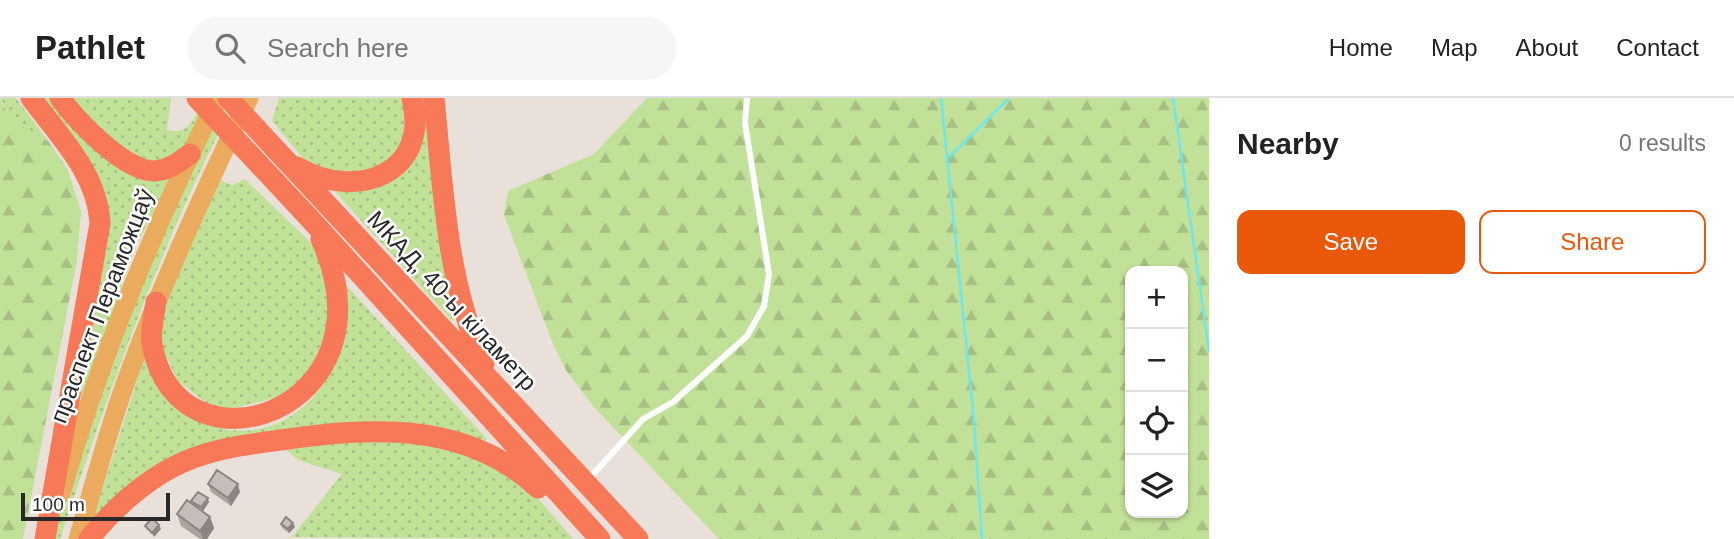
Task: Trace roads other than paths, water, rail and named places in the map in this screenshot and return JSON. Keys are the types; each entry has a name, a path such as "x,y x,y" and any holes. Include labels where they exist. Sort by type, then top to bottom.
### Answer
{"highway":[{"path":"31,98 93,184 99,204 100,223 46,539"},
{"path":"60,98 112,150 137,168 162,170 190,155"},
{"name":"МКАД, 40-ы кіламетр","path":"197,98 600,539"},
{"name":"МКАД, 40-ы кіламетр","path":"229,98 638,539"},
{"path":"284,159 307,172 336,182 367,181 382,176 395,167 411,143 416,126 412,98"},
{"path":"438,104 454,280 466,326 492,382"},
{"path":"156,302 152,343 164,376 182,398 209,413 236,419 251,418 282,408 317,378 327,361 338,324 337,285 333,265 312,221"},
{"path":"89,539 143,487 172,467 197,456 217,449 385,430 437,435 474,448 521,473 551,502 579,517"}],"main road":[{"name":"праспект Пераможцаў","path":"46,539 106,350 153,233 218,98"},
{"path":"78,539 127,380 156,302 249,98"}],"lane":[{"path":"586,483 643,419 673,402 747,336 764,306 769,274 745,124 747,98"}],"waterway":[{"path":"941,98 973,410 982,539"},
{"path":"947,159 1009,98"},
{"path":"1173,98 1209,351"}]}
